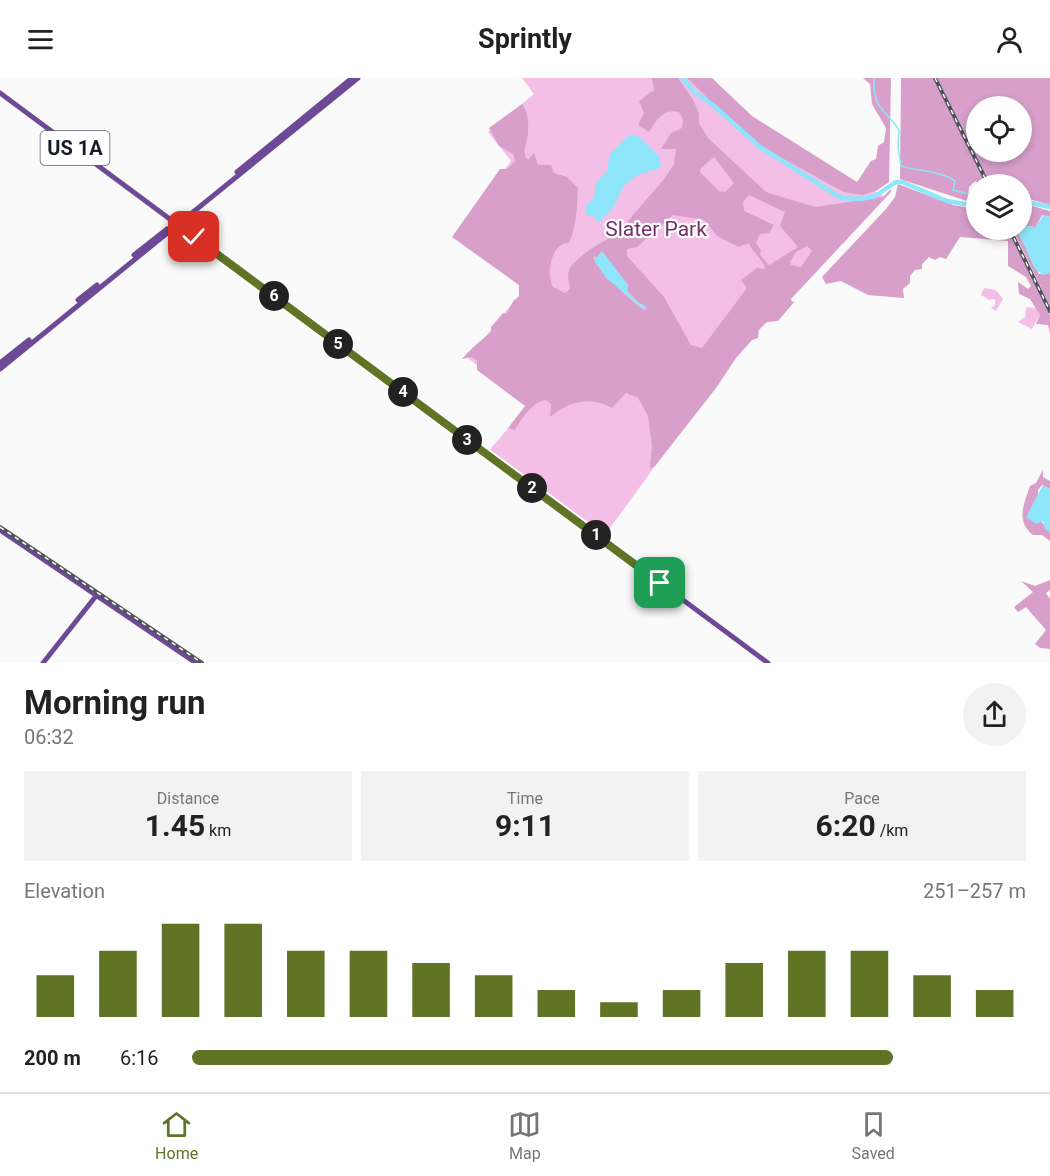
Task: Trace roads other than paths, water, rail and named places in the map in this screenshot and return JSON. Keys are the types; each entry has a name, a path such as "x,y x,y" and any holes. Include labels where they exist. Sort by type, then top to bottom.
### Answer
{"main road":[{"path":"0,369 352,78"},
{"path":"0,363 358,78"},
{"name":"US 1A","path":"0,93 768,663"},
{"path":"0,531 196,663"},
{"path":"43,663 96,596"}],"water":[{"path":"629,135 637,135 659,156 661,165 657,169 638,175 624,185 613,208 597,224 596,217 587,215 585,207 594,198 596,183 607,171 610,154"},
{"path":"1043,215 1050,217 1050,273 1043,275 1035,269 1022,240 1032,240 1032,227 1036,227"},
{"path":"602,251 628,285 627,291 647,307 645,310 606,278 594,260"},
{"path":"1043,485 1050,489 1050,533 1045,529 1043,521 1036,524 1026,517"}],"waterway":[{"path":"683,78 692,90 713,105 760,147 841,198 861,199 875,196 896,182 902,182 947,201 966,204"},
{"path":"874,78 878,103 899,130 898,147 901,166 950,178 955,181 953,190 966,193"},
{"path":"1032,203 1050,207"}],"railway":[{"path":"935,78 983,174"},
{"path":"1015,240 1050,311"},
{"path":"0,527 202,663"}],"park label":[{"name":"Slater Park","path":"656,229"}]}
